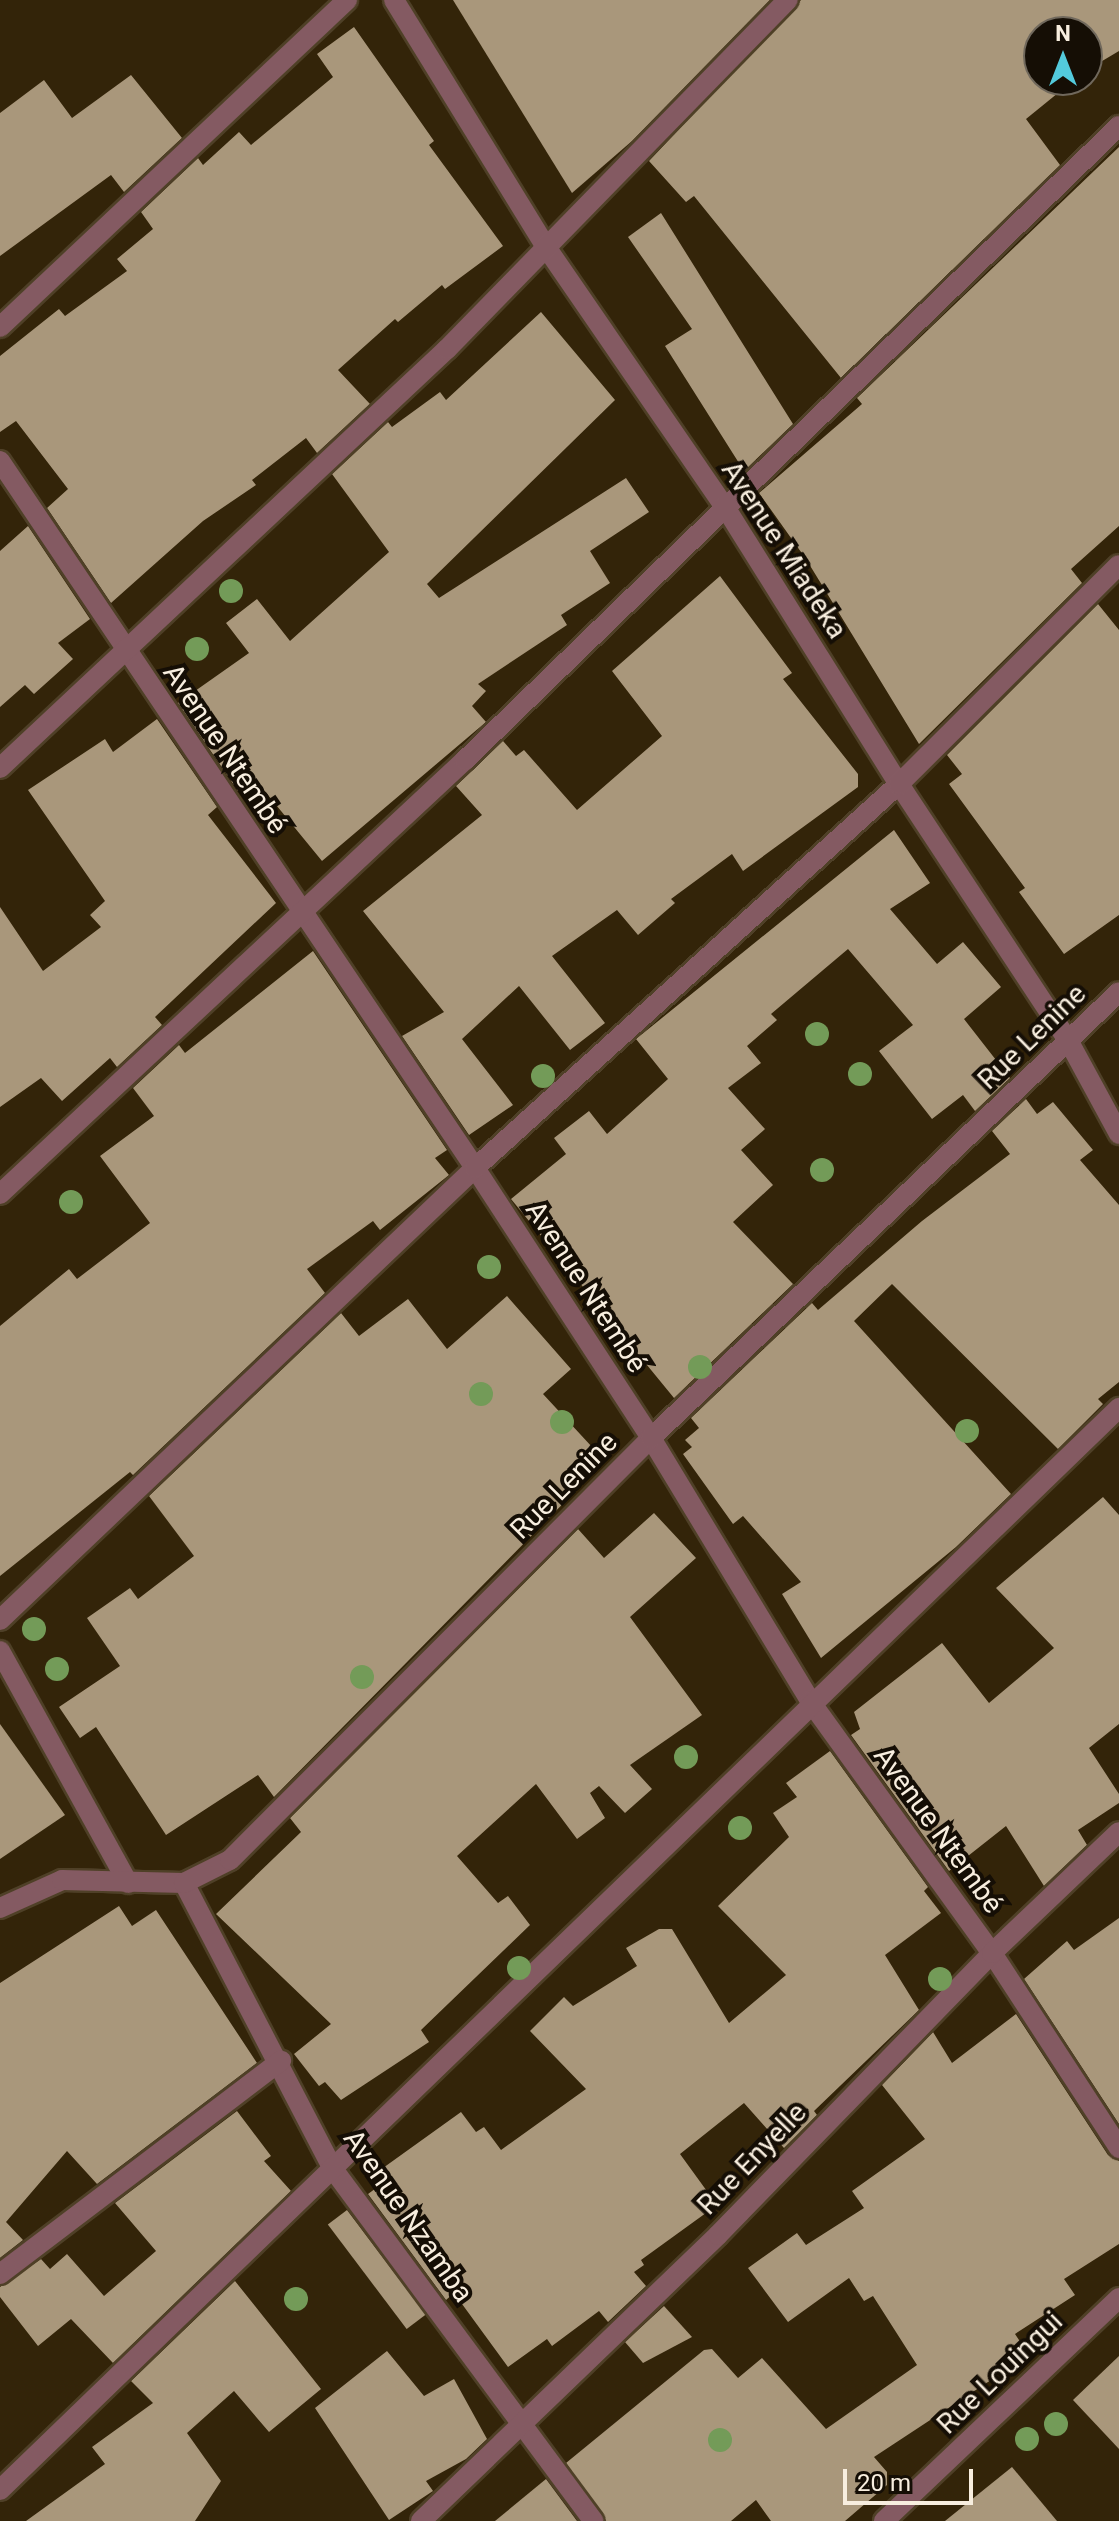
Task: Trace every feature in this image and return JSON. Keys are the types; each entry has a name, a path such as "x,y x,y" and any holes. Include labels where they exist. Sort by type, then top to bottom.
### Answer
{"street":[{"path":"0,327 347,0"},
{"name":"Avenue Miadeka","path":"394,0 546,247 725,507 899,784 1068,1040 1119,1134"},
{"path":"0,768 123,649 447,349 788,0"},
{"path":"0,1194 302,915 1119,126"},
{"name":"Avenue Ntembé","path":"0,461 123,649 475,1168 651,1438 810,1701 992,1953 1119,2148"},
{"path":"0,1620 475,1168 899,784 1119,565"},
{"name":"Rue Lenine","path":"0,1908 62,1880 184,1883 230,1860 651,1438 1119,992"},
{"path":"0,2490 333,2169 810,1701 1119,1408"},
{"path":"0,1651 128,1883"},
{"name":"Rue Enyelle","path":"421,2521 718,2235 992,1953 1119,1832"},
{"name":"Avenue Nzamba","path":"184,1883 281,2061 333,2169 524,2422 593,2521"},
{"path":"0,2274 281,2061"},
{"name":"Rue Louingui","path":"884,2521 1119,2298"}],"building":[{"path":"453,0 770,0 632,141 572,193"},
{"path":"801,0 1119,0 1119,51 1103,60 1103,16 1023,16 1023,96 1054,96 1026,119 1060,165 841,378 694,196 686,202 649,161"},
{"path":"354,27 434,141 429,145 503,246 445,289 442,285 398,322 395,319 338,370 370,404 317,453 306,438 252,480 256,485 203,521 111,603 47,508 68,489 16,421 0,432 0,356 59,309 65,316 127,271 117,259 153,229 141,212 198,158 203,165 239,132 251,145 333,77 317,54"},
{"path":"131,75 182,138 124,192 111,175 0,256 0,113 44,80 72,118"},
{"path":"1119,147 1119,526 1071,569 1082,583 919,744 806,559 759,493 862,404 857,398"},
{"path":"661,213 793,424 744,471 665,346 692,329 628,237"},
{"path":"541,312 615,400 427,584 439,598 626,478 649,512 590,551 610,583 561,615 567,625 478,684 486,691 472,706 486,722 322,861 254,778 238,791 178,703 249,653 226,623 257,599 290,641 389,552 332,474 388,422 392,427 440,392 446,400"},
{"path":"28,526 90,619 58,643 73,659 34,694 25,685 0,707 0,551"},
{"path":"720,576 792,673 783,679 858,774 858,787 743,871 732,854 671,899 675,903 638,935 617,910 552,956 605,1023 570,1050 519,986 462,1039 513,1105 469,1135 402,1036 444,1012 363,911 482,815 456,786 503,741 516,756 524,750 577,810 662,736 612,671"},
{"path":"1098,604 1119,630 1119,915 1064,954 1019,892 1025,888 949,784 962,774 947,755"},
{"path":"157,719 217,807 208,815 276,903 155,1017 162,1025 117,1067 110,1058 62,1101 41,1078 0,1107 0,907 43,971 101,927 90,915 105,901 28,790 105,739 113,752"},
{"path":"894,830 930,883 890,909 937,964 963,942 1001,987 964,1019 1010,1078 975,1111 963,1095 932,1119 879,1051 913,1025 848,949 771,1014 777,1020 747,1046 761,1063 728,1088 765,1129 741,1150 773,1185 733,1222 793,1284 674,1398 511,1199 566,1154 554,1138 589,1111 607,1134 668,1079 636,1039"},
{"path":"313,951 447,1150 435,1158 449,1175 380,1230 373,1221 307,1269 325,1293 133,1475 130,1472 0,1576 0,1326 69,1269 77,1279 150,1223 100,1156 154,1116 133,1088 179,1045 185,1053"},
{"path":"1026,1099 1037,1114 1053,1102 1093,1150 1080,1160 1119,1205 1119,1382 1098,1399 1103,1404 1058,1449 892,1284 854,1321 1011,1494 956,1547 821,1658 782,1594 801,1582 743,1516 733,1524 683,1454 692,1447 685,1440 699,1428 691,1418 812,1303 818,1310 922,1221 1010,1154 992,1131"},
{"path":"507,1296 571,1369 543,1394 605,1461 274,1797 258,1775 166,1835 96,1727 80,1738 59,1707 120,1666 87,1618 130,1588 138,1599 194,1556 149,1496 341,1313 359,1336 408,1299 447,1349"},
{"path":"1103,1497 1119,1515 1119,1724 1089,1748 1119,1794 1119,1803 1078,1830 1087,1845 1044,1886 1006,1826 949,1871 851,1735 860,1729 854,1712 942,1643 989,1703 1054,1648 996,1588"},
{"path":"654,1513 696,1558 630,1617 702,1715 630,1765 652,1789 625,1813 599,1786 590,1793 605,1818 577,1839 536,1784 457,1856 498,1903 508,1896 530,1925 421,2030 429,2042 341,2100 325,2082 319,2086 294,2054 331,2024 216,1914 301,1832 290,1818 578,1529 604,1558"},
{"path":"0,1724 65,1815 0,1859"},
{"path":"830,1751 928,1887 924,1891 941,1913 885,1955 919,2010 814,2111 817,2115 784,2148 744,2103 680,2154 717,2205 641,2260 644,2265 634,2272 646,2286 608,2322 599,2311 552,2346 547,2339 508,2367 454,2293 446,2300 368,2194 383,2183 376,2173 461,2112 476,2132 484,2127 501,2150 586,2089 530,2031 564,1997 573,2006 637,1966 626,1948 659,1929 672,1929 729,2023 786,1975 718,1906 789,1837 773,1813 797,1797 786,1783"},
{"path":"119,1906 132,1926 156,1910 257,2063 97,2184 67,2151 6,2222 23,2240 0,2258 0,1983"},
{"path":"1119,1918 1119,2124 1024,1979 1067,1941 1074,1950"},
{"path":"1016,2014 1108,2155 1119,2161 1119,2244 1064,2279 1075,2295 1015,2334 1029,2355 874,2457 887,2472 887,2485 845,2521 771,2521 756,2500 731,2521 606,2521 566,2463 704,2350 712,2349 738,2378 762,2358 826,2429 917,2365 873,2296 864,2301 849,2278 788,2322 748,2268 797,2233 806,2245 864,2208 852,2191 925,2139 882,2085 933,2032 952,2063"},
{"path":"237,2111 271,2156 264,2161 291,2191 113,2363 71,2319 38,2346 0,2297 0,2287 41,2259 50,2269 67,2254 104,2296 156,2251 115,2203"},
{"path":"347,2210 426,2315 407,2329 328,2224"},
{"path":"235,2281 321,2389 269,2432 234,2391 187,2433 221,2481 195,2521 26,2521 105,2464 92,2447 153,2403 131,2381"},
{"path":"664,2306 692,2337 643,2363 625,2342"},
{"path":"387,2351 424,2396 454,2379 487,2439 466,2459 426,2481 433,2491 389,2520 315,2408"},
{"path":"1119,2356 1119,2449 1073,2400"},
{"path":"1012,2467 1057,2521 945,2521"},
{"path":"546,2479 577,2521 495,2521"}]}
